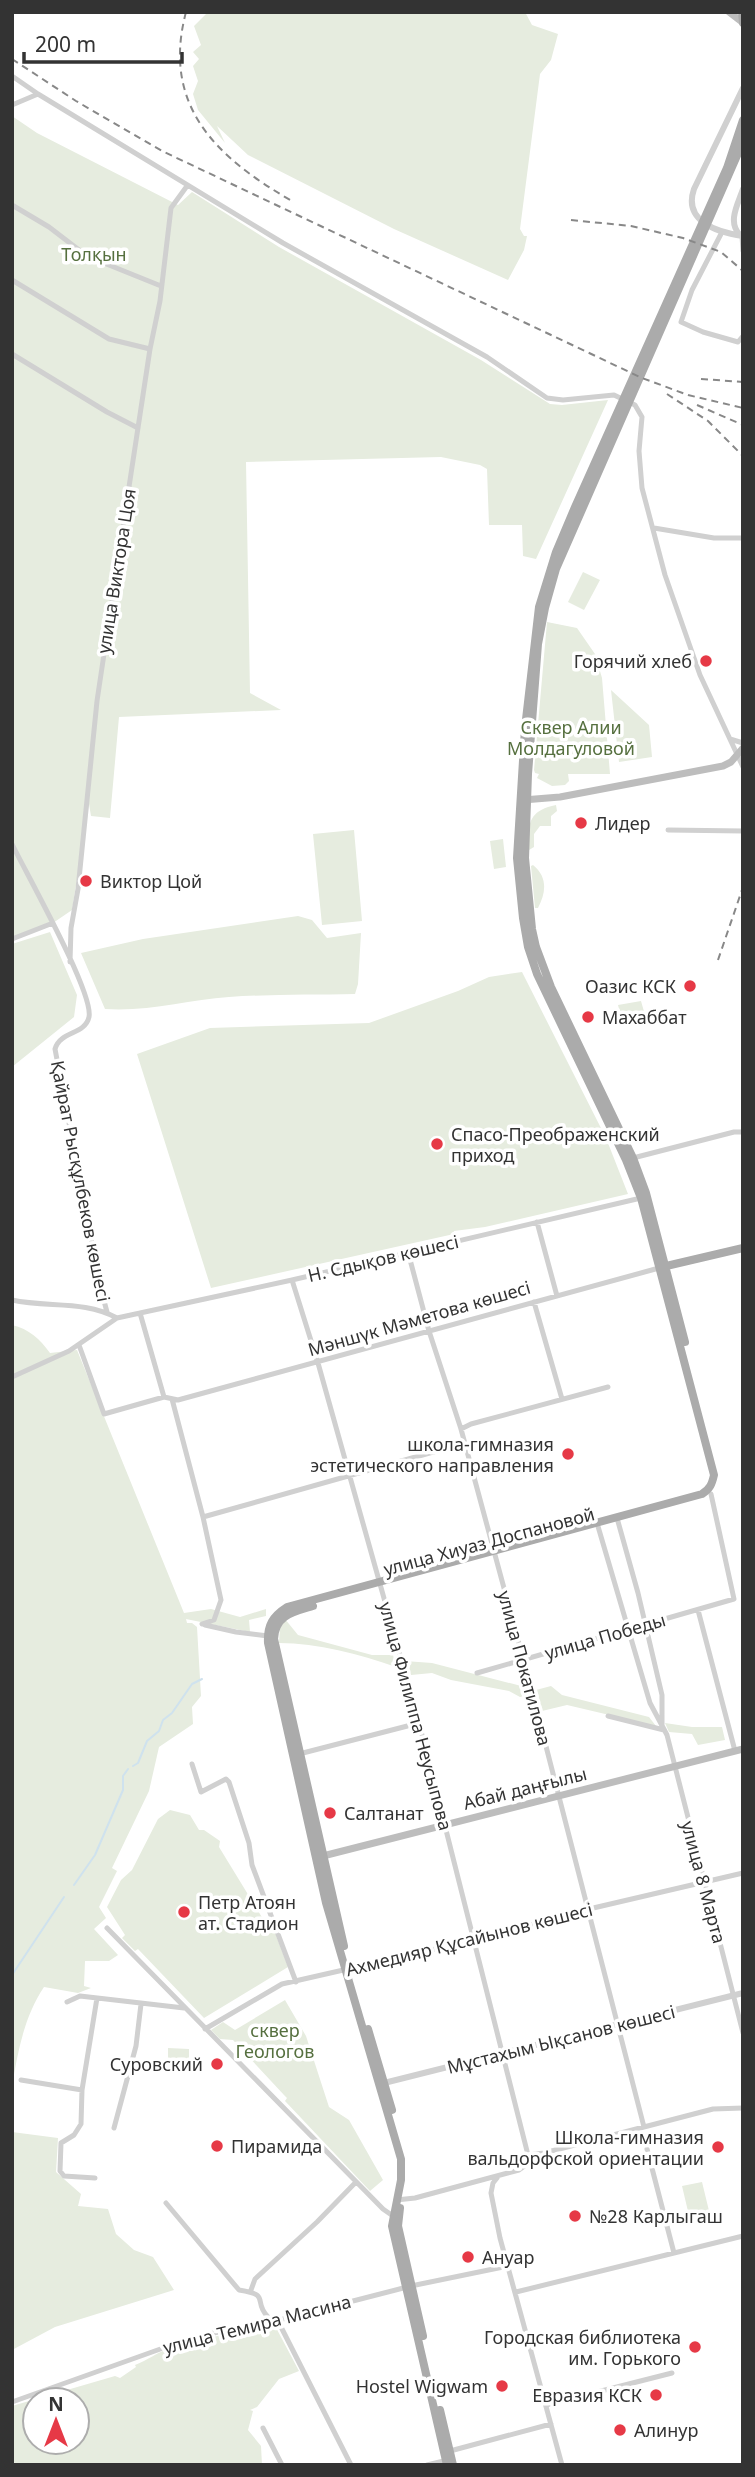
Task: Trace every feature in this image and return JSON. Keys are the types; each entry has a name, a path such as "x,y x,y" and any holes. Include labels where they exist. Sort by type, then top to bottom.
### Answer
{"main road":[{"path":"729,12 742,23"},
{"path":"742,12 742,23"},
{"path":"714,204 743,120"},
{"path":"643,1196 551,988 536,947 527,883 523,800 545,608 567,539 621,411 743,142"},
{"path":"523,800 560,797 723,766 729,764 740,752"},
{"path":"606,1111 633,1158 663,1267 714,1475 710,1492"},
{"name":"Мәншүк Мәметова көшесі","path":"663,1267 743,1248"},
{"name":"улица Хиуаз Доспановой","path":"277,1618 380,1584 700,1500 710,1492"},
{"path":"277,1618 271,1621 268,1636 319,1857 347,1969 381,2084 404,2150 398,2226 408,2287"},
{"path":"277,1618 274,1639 296,1755"},
{"name":"Абай даңғылы","path":"319,1857 739,1750"},
{"path":"399,2201 392,2226 450,2460"}],"street":[{"path":"12,76 187,186 487,357 547,398 563,400 614,395 635,405 642,416 639,451 642,488 665,575 700,675 730,739 740,752 743,768 723,766"},
{"path":"742,236 722,232 697,217 690,203 694,189 743,88"},
{"path":"12,105 38,94"},
{"name":"улица Виктора Цоя","path":"70,962 71,928 78,889 97,701 138,428 160,302 172,208 187,186"},
{"path":"743,189 733,221 734,228 742,236 743,251"},
{"path":"12,205 99,261 161,286"},
{"path":"733,221 722,232 691,290 681,322 703,332 738,342 743,336"},
{"path":"12,281 109,339 150,349"},
{"path":"12,354 138,428"},
{"path":"654,527 714,538 743,538"},
{"path":"730,739 743,743"},
{"path":"668,830 743,831"},
{"path":"12,844 70,962"},
{"path":"12,939 53,923"},
{"name":"Қайрат Рысқұлбеков көшесі","path":"70,962 88,1000 89,1016 80,1030 61,1038 55,1049 107,1312"},
{"path":"633,1158 743,1132"},
{"name":"Н. Сдықов көшесі","path":"117,1318 292,1280 643,1196"},
{"path":"537,1222 557,1296"},
{"name":"улица Покатилова","path":"408,1252 429,1331 465,1443 644,2127"},
{"name":"Мәншүк Мәметова көшесі","path":"79,1345 104,1414 164,1397 178,1400 663,1267"},
{"name":"улица Филиппа Неусыпова","path":"292,1280 318,1363 419,1723 528,2155"},
{"path":"12,1300 74,1305 107,1312 117,1318 79,1345 12,1377"},
{"path":"534,1302 562,1399"},
{"path":"140,1313 164,1397"},
{"path":"461,1429 608,1387"},
{"path":"172,1399 203,1517 221,1600 214,1620 202,1624 268,1636"},
{"path":"203,1517 465,1443"},
{"name":"улица Победы","path":"477,1673 734,1599 710,1492"},
{"name":"улица 8 Марта","path":"617,1520 646,1624 662,1695 663,1728"},
{"name":"улица 8 Марта","path":"598,1525 650,1703 663,1728 743,2033"},
{"path":"698,1610 739,1750"},
{"path":"608,1716 663,1728"},
{"path":"296,1755 419,1723"},
{"path":"192,1764 201,1792 226,1779 229,1782 252,1865 296,1982"},
{"name":"Ахмедияр Құсайынов көшесі","path":"205,2029 282,1984 475,1940 589,1909 743,1873"},
{"path":"107,1928 356,2182 393,2216"},
{"name":"Мұстахым Ықсанов көшесі","path":"381,2084 743,1993"},
{"path":"67,2002 80,1996 184,2008"},
{"path":"95,2178 64,2176 60,2171 61,2143 74,2135 81,2124 82,2090 97,1998"},
{"path":"114,2128 136,2046 141,2004"},
{"path":"21,2080 82,2090"},
{"path":"399,2201 501,2176 523,2168 528,2155 713,2109 743,2108"},
{"path":"647,2149 674,2253"},
{"path":"501,2176 493,2183 491,2193 562,2465"},
{"path":"251,2290 255,2279 356,2182"},
{"path":"166,2203 239,2290 251,2290 257,2294 268,2317 279,2323 351,2465"},
{"path":"516,2292 742,2238"},
{"name":"улица Темира Масина","path":"12,2402 173,2343 508,2266"},
{"path":"546,2405 672,2373"},
{"path":"427,2465 450,2460 551,2424"},
{"path":"263,2428 282,2465"}],"green space":[{"path":"208,12 525,12 532,25 558,34 551,60 540,74 520,229 524,236 527,236 524,250 508,280 394,229 248,155 217,126 225,143 198,110 193,94 198,81 193,66 199,59 193,52 201,45 194,26"},
{"name":"Толқын","path":"12,116 37,133 178,205 192,192 279,247 481,360 550,404 608,400 536,559 523,556 522,525 489,525 487,469 480,465 441,457 246,462 250,693 281,710 119,717 110,818 91,816 89,804 72,910 53,923 12,939"},
{"path":"583,572 600,580 584,610 568,602"},
{"name":"Сквер Алии Молдагуловой","path":"547,622 577,628 595,654 602,678 610,774 568,774 569,781 565,785 552,786 537,778 539,774 534,770"},
{"path":"611,690 649,725 652,757 619,762"},
{"path":"556,805 557,811 551,816 551,826 540,826 534,834 534,847 529,850 529,826 534,815"},
{"path":"354,830 362,921 322,925 313,834"},
{"path":"503,839 506,867 494,869 490,841"},
{"path":"533,865 541,875 544,885 538,908 535,908"},
{"path":"298,916 312,920 327,938 361,933 355,994 245,996 136,1009 105,1009 81,953 143,939"},
{"path":"50,932 77,995 74,1017 12,1067 12,944"},
{"path":"522,972 606,1138 628,1194 485,1227 454,1231 454,1234 211,1288 137,1054 210,1028 369,1023 489,977"},
{"path":"641,1001 645,1015 622,1021 618,1005"},
{"path":"12,1325 34,1335 50,1353 77,1350 184,1613 211,1609 240,1617 266,1609 266,1616 249,1620 250,1632 186,1619 187,1623 197,1627 201,1696 192,1707 193,1724 159,1747 149,1791 112,1868 117,1871 99,1907 106,1918 94,1929 118,1955 109,1961 85,1961 84,1986 91,1988 78,1993 44,1987 27,2022 12,2086"},
{"path":"285,1619 298,1635 372,1655 393,1655 396,1667 338,1650 279,1643 280,1627"},
{"path":"405,1661 432,1663 525,1687 528,1695 520,1697 509,1691 451,1680 432,1673 411,1675"},
{"path":"551,1686 562,1695 649,1717 656,1726 567,1705 542,1711 536,1690"},
{"path":"665,1723 692,1727 722,1727 725,1740 698,1745 692,1734 669,1732"},
{"name":"Петр Атоян ат. Стадион","path":"170,1810 190,1815 199,1830 204,1830 220,1841 219,1847 263,1919 269,1917 288,1967 204,2018 138,1949 135,1951 122,1938 125,1935 107,1907 121,1880 132,1870 158,1819"},
{"name":"сквер Геологов","path":"285,2000 306,2036 329,2107 349,2120 383,2180 370,2191 285,2101 287,2098 233,2040 220,2039 211,2030 223,2022 235,2030"},
{"path":"168,2048 189,2049 189,2066 168,2066"},
{"path":"12,2132 58,2138 56,2172 81,2194 78,2206 108,2209 116,2234 134,2250 153,2257 174,2290 55,2327 12,2350"},
{"path":"702,2182 711,2219 691,2224 682,2186"},
{"path":"273,2322 299,2371 279,2379 257,2407 250,2410 253,2411 248,2430 261,2446 262,2465 12,2465 12,2406 21,2403 21,2456 91,2456 91,2386 81,2386 115,2376 120,2378 136,2367 135,2365 168,2349 170,2351"}],"waterway":[{"path":"133,1766 138,1763 147,1741 159,1731 163,1720 172,1713 192,1684 202,1679"},
{"path":"74,1885 95,1855 123,1790 123,1776 128,1769"},
{"path":"12,1975 64,1897"}],"railway":[{"path":"186,12 180,45 181,75 189,102 202,126 240,167 292,201"},
{"path":"12,59 76,101 162,151 642,378 688,395 743,408"},
{"path":"571,220 631,226 683,238 721,252 743,271"},
{"path":"701,379 743,382"},
{"path":"667,394 708,421 743,456"},
{"path":"697,405 743,425"},
{"path":"718,960 743,887"}],"place":[{"name":"Горячий хлеб","path":"706,661"},
{"name":"Лидер","path":"581,823"},
{"name":"Виктор Цой","path":"86,881"},
{"name":"Оазис КСК","path":"690,986"},
{"name":"Махаббат","path":"588,1017"},
{"name":"Спасо-Преображенский приход","path":"437,1144"},
{"name":"школа-гимназия эстетического направления","path":"568,1454"},
{"name":"Салтанат","path":"330,1813"},
{"name":"Петр Атоян ат. Стадион","path":"184,1912"},
{"name":"Суровский","path":"217,2064"},
{"name":"Пирамида","path":"217,2146"},
{"name":"Школа-гимназия вальдорфской ориентации","path":"718,2147"},
{"name":"№28 Карлыгаш","path":"575,2216"},
{"name":"Ануар","path":"468,2257"},
{"name":"Городская библиотека им. Горького","path":"695,2347"},
{"name":"Hostel Wigwam","path":"502,2386"},
{"name":"Евразия КСК","path":"656,2395"},
{"name":"Алинур","path":"620,2430"}]}
